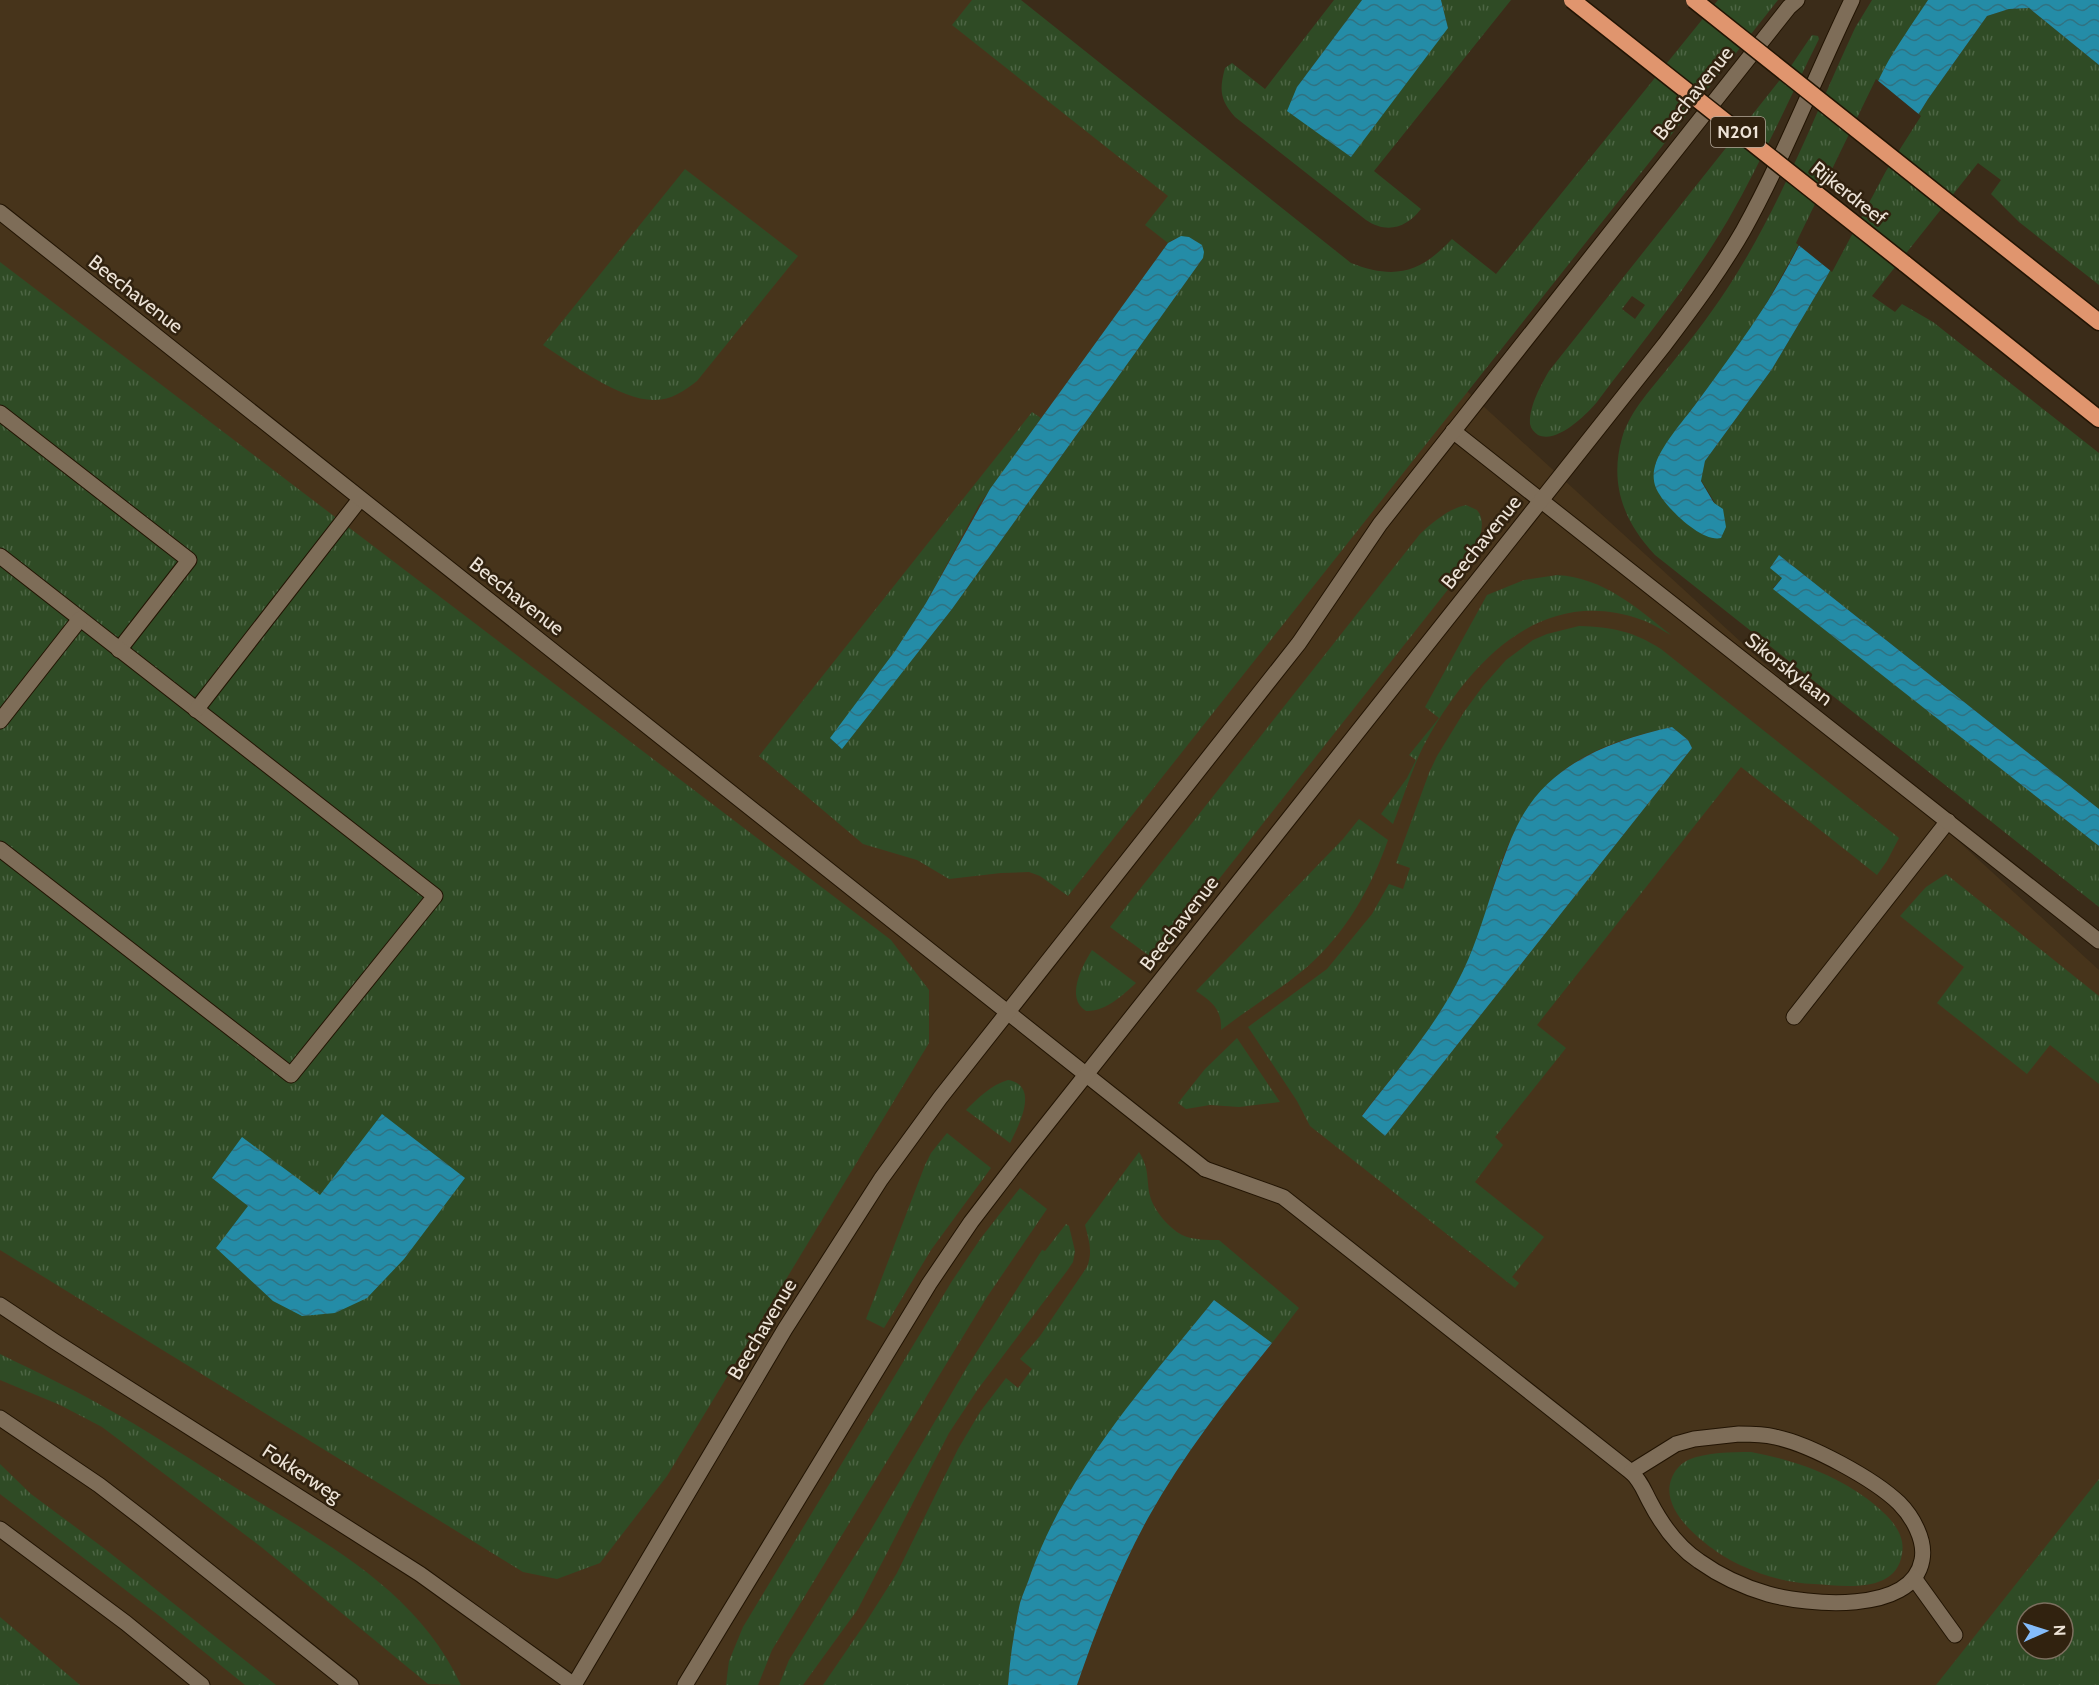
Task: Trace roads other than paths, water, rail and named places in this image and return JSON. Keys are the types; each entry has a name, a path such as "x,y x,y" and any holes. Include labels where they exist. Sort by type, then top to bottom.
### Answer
{"highway":[{"name":"Rijkerdreef","path":"1572,0 2099,419"},
{"path":"1694,0 2099,322"}],"street":[{"name":"Beechavenue","path":"574,1685 785,1329 881,1179 940,1098 1299,643 1380,524 1453,430 1767,34 1797,0"},
{"name":"Beechavenue","path":"685,1685 949,1253 1020,1158 1665,344 1725,260 1756,205 1852,0"},
{"name":"Beechavenue","path":"0,212 1205,1169 1283,1197 1631,1472 1644,1486 1656,1513 1674,1539 1697,1560 1735,1582 1781,1597 1817,1602 1864,1601 1891,1595 1914,1578"},
{"path":"0,413 189,560 119,650"},
{"name":"Sikorskylaan","path":"1453,430 2099,940"},
{"path":"196,710 360,499"},
{"path":"0,556 435,896 291,1075 0,849"},
{"path":"0,721 80,619"},
{"path":"1794,1017 1948,821"},
{"name":"Fokkerweg","path":"0,1305 420,1574 574,1685"},
{"path":"0,1418 99,1485 351,1685"},
{"path":"1631,1472 1669,1448 1694,1439 1749,1434 1776,1437 1792,1442 1841,1465 1899,1503 1908,1515 1919,1536 1922,1559 1914,1578 1955,1635"},
{"path":"0,1529 126,1623 202,1685"}],"water":[{"path":"1362,0 1441,0 1448,28 1351,157 1287,111 1297,87"},
{"path":"1928,0 2099,0 2099,65 2029,8 2009,9 1987,16 1928,99 1884,170 1826,278 1772,369 1705,461 1701,481 1714,503 1723,509 1726,527 1721,538 1703,535 1674,513 1660,495 1654,477 1658,459 1672,434 1723,367 1768,301 1814,215 1884,69"},
{"path":"1181,236 1189,237 1202,245 1203,258 952,609 842,749 830,738 895,651 926,603 990,489 1168,243"},
{"path":"1779,555 2099,809 2099,846 1773,589 1782,578 1770,568"},
{"path":"1672,727 1688,740 1692,748 1385,1136 1362,1116 1417,1046 1453,991 1473,948 1511,838 1530,805 1545,786 1582,758 1625,740"},
{"path":"382,1114 465,1178 404,1259 367,1298 335,1313 302,1316 273,1301 216,1248 248,1206 212,1178 242,1137 320,1195"},
{"path":"1214,1300 1272,1343 1222,1406 1148,1518 1109,1600 1077,1685 1008,1685 1012,1644 1020,1603 1047,1535 1066,1498 1111,1429"}]}
